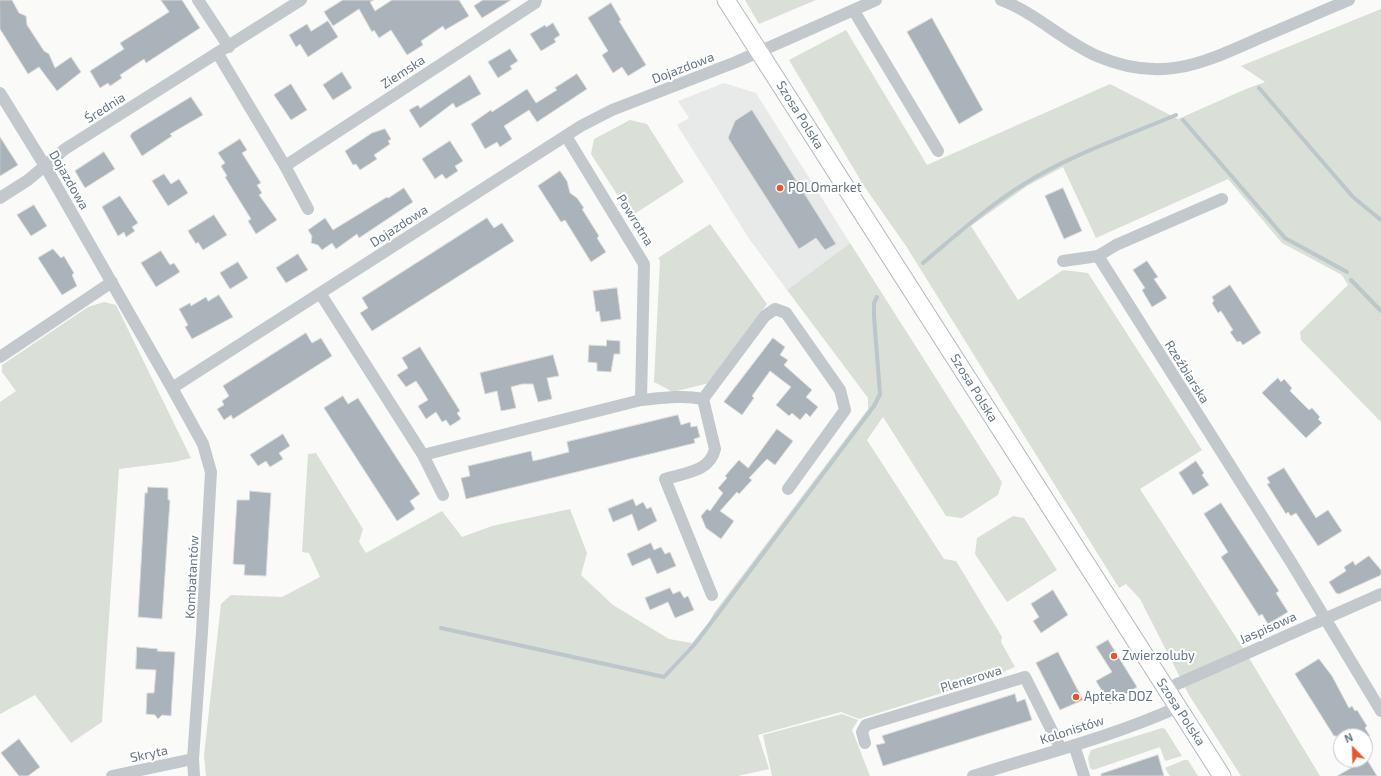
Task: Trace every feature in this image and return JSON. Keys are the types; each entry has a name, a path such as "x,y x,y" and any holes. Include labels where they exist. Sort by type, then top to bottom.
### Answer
{"street":[{"path":"198,0 229,47"},
{"name":"Średnia","path":"0,198 28,180 65,149 218,54 301,0"},
{"name":"Ziemska","path":"285,166 535,3 536,0"},
{"name":"Szosa Polska","path":"726,0 1222,776"},
{"path":"1000,0 1020,9 1064,38 1096,56 1131,68 1156,70 1177,69 1210,60 1349,0"},
{"name":"Dojazdowa","path":"0,93 45,166 172,388 566,136 612,110 759,52 854,11 869,1"},
{"path":"854,11 938,151"},
{"path":"218,54 285,166 308,209"},
{"name":"Powrotna","path":"566,136 637,250 644,264 641,400"},
{"path":"1063,261 1098,256 1116,245 1222,199"},
{"name":"Rzeźbiarska","path":"1098,256 1325,618 1381,711"},
{"path":"0,357 112,282"},
{"path":"320,294 422,455 443,494"},
{"path":"703,399 765,316 776,309 786,313 840,390 845,410 788,489"},
{"name":"Kombatantów","path":"172,388 203,444 211,472 193,758 194,776"},
{"path":"422,455 641,400 686,396 703,399"},
{"path":"703,399 715,449 714,455 704,467 665,479 712,595"},
{"name":"Jaspisowa","path":"1166,689 1381,594"},
{"name":"Plenerowa","path":"865,742 862,732 866,725 1025,677 1061,749"},
{"name":"Kolonistów","path":"973,776 1074,745 1156,717 1178,707"},
{"path":"1074,745 1084,776"},
{"name":"Skryta","path":"112,776 193,758"}],"shaded area":[{"path":"745,0 816,0 759,24"},
{"path":"1381,9 1381,422 1301,340 1300,332 1348,285 1342,275 1282,243 1228,179 1096,238 1063,167 1027,186 971,226 1018,300 1063,270 1088,273 1202,450 1140,489 1243,648 1320,776 1241,776 1189,695 1140,599 1126,584 1119,588 906,246 864,186 789,60 846,30 927,165 1110,84 1178,119 1265,82 1241,66"},
{"path":"724,83 756,93 850,243 787,290 750,240 677,125 689,118 678,101"},
{"path":"630,120 647,124 684,182 631,216 591,154 594,139"},
{"path":"710,224 767,304 709,383 673,392 654,382 660,261 658,258"},
{"path":"850,243 1002,482 998,495 962,518 946,516 883,417 867,440 944,559 956,561 1002,637 1001,642 1015,667 987,679 859,719 841,712 758,735 769,769 738,776 206,776 204,755 221,604 231,595 282,597 320,577 309,553 302,552 308,454 316,453 363,529 359,542 366,553 442,511 462,537 492,526 570,509 587,553 581,575 613,605 669,639 692,643 868,409 868,398 787,290"},
{"path":"104,302 116,305 191,458 174,462 119,469 102,722 71,743 35,695 0,714 0,402 16,391 2,372 2,365 88,307"},
{"path":"1013,516 1024,518 1057,570 1007,602 975,554 977,538"},
{"path":"842,714 858,720 852,730 870,776 772,776 763,735"},
{"path":"1162,728 1165,729 1182,756 1165,761 1160,747 1093,770 1090,768 1088,758 1091,750"},
{"path":"1184,760 1188,760 1198,776 1170,776 1165,768"}],"building":[{"path":"0,0 12,0 19,13 26,16 27,25 44,51 49,54 55,68 71,57 81,72 57,91 39,67 28,74 0,29"},
{"path":"161,0 182,0 200,28 146,63 144,59 120,75 122,78 110,86 108,83 100,88 90,71 124,49 120,43 169,12"},
{"path":"343,0 374,0 370,2 375,11 392,0 459,0 469,16 445,30 443,26 421,41 423,45 407,55 391,30 379,38 374,30 372,32 359,9 333,26 324,12"},
{"path":"483,0 511,0 482,18 474,6"},
{"path":"611,3 621,20 619,21 646,65 628,76 622,67 613,73 602,55 608,51 588,18"},
{"path":"932,18 983,110 959,124 907,32"},
{"path":"328,21 338,37 308,57 300,44 296,47 289,35 307,24 311,31"},
{"path":"553,23 560,35 554,39 556,42 541,51 530,34 545,25 546,27"},
{"path":"510,49 518,61 510,66 512,69 498,78 488,62"},
{"path":"342,72 352,88 333,100 323,85"},
{"path":"577,74 587,89 537,122 529,110 504,126 512,139 500,147 497,142 485,149 471,124 491,110 492,112 527,89 536,103 557,90 555,88"},
{"path":"470,75 481,94 456,108 453,103 420,128 409,110 418,105 420,108"},
{"path":"291,84 307,110 291,120 274,95"},
{"path":"191,97 203,115 170,134 172,136 142,156 130,136 132,133"},
{"name":"POLOmarket","path":"752,110 836,244 825,250 816,238 799,249 728,138 735,121"},
{"path":"385,129 391,139 388,141 390,144 374,155 377,159 360,170 356,164 353,165 345,151 372,133"},
{"path":"0,137 18,165 0,176"},
{"path":"240,139 247,150 242,153 261,183 257,185 262,193 259,195 277,220 256,234 248,221 251,219 225,177 227,176 221,166 225,163 218,153"},
{"path":"450,141 463,161 455,166 458,171 446,179 442,174 435,179 422,159"},
{"path":"104,152 115,169 85,188 75,171"},
{"path":"560,171 567,181 570,193 577,198 584,208 582,209 599,236 597,238 606,252 591,262 565,220 561,222 538,186"},
{"path":"164,174 171,184 179,179 188,193 168,206 152,181"},
{"path":"404,188 413,202 359,238 357,234 336,249 332,243 322,250 318,245 311,243 312,236 308,230 325,218 333,230"},
{"path":"1063,188 1082,231 1064,239 1045,196"},
{"path":"120,196 138,223 132,227 135,231 126,237 124,232 118,236 102,207"},
{"path":"34,205 47,226 31,236 17,215"},
{"path":"214,215 227,235 203,250 198,242 196,244 188,231"},
{"path":"487,218 494,228 502,223 514,241 372,331 360,313 368,308 362,298"},
{"path":"53,249 61,258 64,256 74,273 72,275 77,286 62,295 38,258"},
{"path":"161,251 170,265 174,263 180,272 156,287 141,263"},
{"path":"298,254 308,270 286,283 276,268"},
{"path":"1147,261 1158,277 1154,279 1167,298 1152,307 1142,290 1145,288 1133,270"},
{"path":"238,262 248,278 230,289 220,273"},
{"path":"1230,285 1261,333 1243,345 1240,341 1237,342 1230,332 1233,330 1221,311 1218,313 1212,303 1214,301 1212,297"},
{"path":"617,288 621,319 601,322 599,311 596,312 593,291"},
{"path":"219,295 233,317 192,339 185,327 188,325 179,309 190,303 191,306 206,297 208,301"},
{"path":"306,333 312,343 321,338 332,356 233,419 231,415 224,420 217,409 224,405 222,401 229,396 223,386"},
{"path":"773,338 785,347 780,355 788,360 784,365 812,390 806,397 818,407 810,417 806,413 800,420 792,413 789,416 776,405 791,387 770,371 752,396 754,398 742,415 724,402"},
{"path":"607,340 620,341 620,354 614,354 611,372 597,371 597,363 588,362 589,345 606,346"},
{"path":"420,347 460,411 457,413 461,419 450,426 446,420 442,422 436,412 426,419 418,406 428,400 422,390 416,381 406,387 397,375 408,368 402,358"},
{"path":"553,355 559,376 547,378 552,399 538,402 533,384 522,384 511,387 516,408 501,411 497,391 485,394 480,373"},
{"path":"1278,378 1281,382 1284,379 1292,388 1290,391 1309,410 1312,408 1320,417 1318,419 1322,423 1306,438 1262,393"},
{"path":"343,396 348,404 358,398 420,494 410,501 415,509 397,521 324,408"},
{"path":"678,415 681,425 690,422 691,427 697,426 700,437 694,439 695,443 466,499 461,478 470,476 468,466 531,451 533,461 542,459 569,452 567,442"},
{"path":"777,429 793,441 775,465 767,459 749,478 752,480 739,494 737,492 720,511 734,521 721,539 706,528 701,516 707,509 710,511 723,493 718,488 727,478 725,476 739,460 748,468"},
{"path":"283,434 290,446 279,453 283,459 270,467 266,461 258,466 250,455"},
{"path":"1196,461 1204,473 1202,475 1209,485 1193,495 1179,473"},
{"path":"1284,468 1316,518 1328,510 1342,531 1318,546 1296,513 1291,516 1288,512 1286,514 1267,484 1270,483 1267,478"},
{"path":"148,487 168,488 168,500 170,500 162,619 138,617 145,493 147,493"},
{"path":"250,491 271,493 266,576 244,575 245,565 233,564 237,500 249,500"},
{"path":"633,499 636,506 643,502 647,509 651,507 657,521 638,531 632,514 613,522 608,509"},
{"path":"1221,503 1279,591 1276,593 1288,612 1268,624 1262,614 1259,616 1221,557 1228,552 1204,514"},
{"path":"651,543 654,550 661,547 665,554 670,552 676,566 657,574 650,558 632,566 627,554"},
{"path":"1369,556 1381,570 1381,575 1339,594 1336,593 1329,582 1346,571 1344,567 1353,561 1355,565"},
{"path":"670,588 673,594 680,591 684,598 688,596 694,610 675,618 668,602 650,610 645,598"},
{"path":"1053,590 1068,615 1041,633 1033,621 1039,617 1031,604"},
{"path":"1108,640 1137,687 1110,704 1096,681 1112,672 1096,647"},
{"path":"137,647 158,649 157,651 175,652 171,716 162,715 158,719 155,715 146,714 147,693 154,693 156,670 136,669"},
{"path":"1058,652 1083,700 1060,710 1036,663"},
{"path":"1319,659 1332,676 1349,708 1352,706 1355,711 1357,710 1367,726 1365,728 1333,728 1333,734 1295,674"},
{"path":"1015,694 1017,702 1025,699 1032,720 883,766 876,745 885,743 882,736"},
{"path":"19,739 40,767 28,776 19,776 1,753"},
{"path":"1158,755 1164,776 1101,776 1101,774"},
{"path":"1351,768 1372,768 1377,776 1337,776"}],"waterway":[{"path":"1259,88 1353,197 1381,220"},
{"path":"923,263 995,204 1039,175 1097,147 1176,115"},
{"path":"1183,120 1285,238 1347,272"},
{"path":"1351,280 1381,311"},
{"path":"441,628 664,677 695,644 874,406 880,394 874,316 874,303 877,297"}],"place":[{"name":"POLOmarket","path":"780,188"},
{"name":"Zwierzoluby","path":"1114,656"},
{"name":"Apteka DOZ","path":"1076,697"}]}
